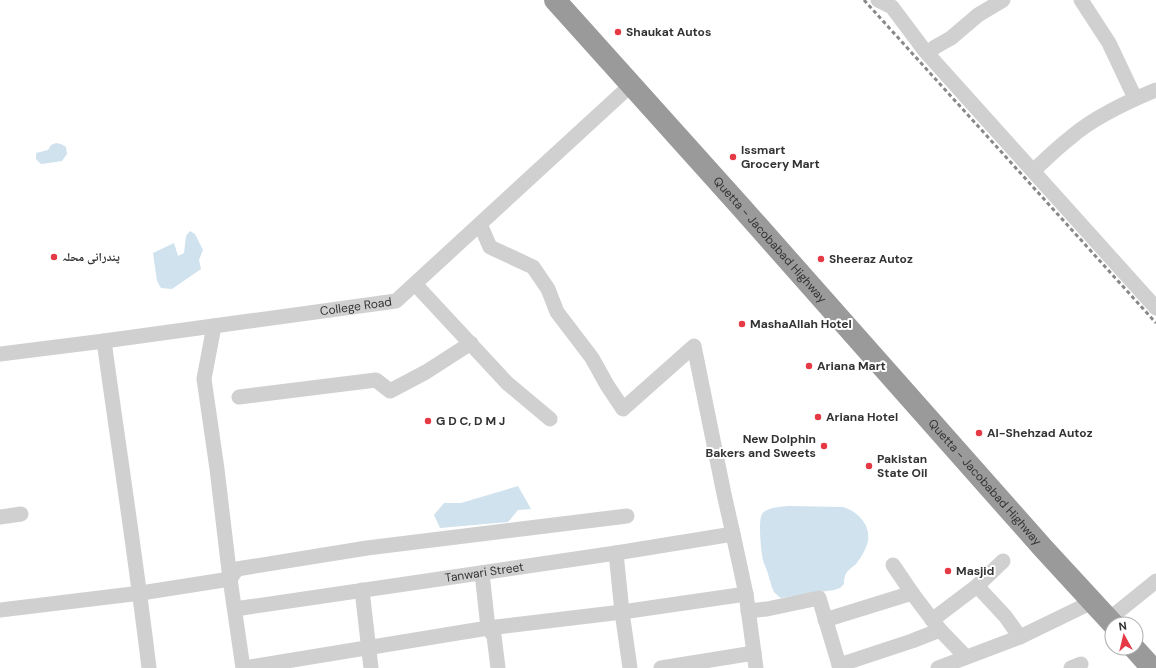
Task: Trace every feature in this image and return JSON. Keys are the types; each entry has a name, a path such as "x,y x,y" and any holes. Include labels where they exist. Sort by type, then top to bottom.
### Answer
{"highway":[{"name":"Quetta - Jacobabad Highway","path":"555,0 1105,616"},
{"path":"1141,656 1152,668"}],"street":[{"path":"878,0 892,7 928,53 1156,308"},
{"path":"928,53 935,47 951,38 978,16 1003,0"},
{"path":"1081,0 1109,43 1136,98"},
{"name":"College Road","path":"0,354 396,301 631,85"},
{"path":"1033,171 1070,137 1098,119 1136,98 1156,90"},
{"path":"480,224 490,247 532,267 548,289 557,312 592,358 607,385 623,409 694,346 746,594 756,668"},
{"path":"415,284 507,383 550,419"},
{"path":"214,326 204,379 234,608 244,668 488,628 622,612 746,594"},
{"path":"104,341 118,448 141,593 150,668"},
{"path":"239,397 376,380 390,391 426,372 471,343"},
{"path":"0,517 21,514"},
{"path":"230,579 236,569 367,548 627,516"},
{"name":"Tanwari Street","path":"234,608 616,553 733,534"},
{"path":"616,553 630,668"},
{"path":"748,611 767,609 819,598 840,667 905,644 936,625 1003,561"},
{"path":"893,565 936,625 966,657"},
{"path":"482,572 488,628 494,636 498,668"},
{"path":"0,610 141,593 230,579"},
{"path":"1118,616 1156,581"},
{"path":"977,586 1005,616 1020,637"},
{"path":"362,590 371,668"},
{"path":"825,620 912,593"},
{"path":"938,668 1020,637 1092,602"},
{"path":"661,668 754,653"}],"water":[{"path":"56,143 66,147 67,154 62,161 41,164 36,159 36,153 48,150 51,145"},
{"path":"190,231 195,234 203,250 199,260 201,269 172,289 161,288 157,281 153,253 174,243 178,256 184,253 186,236"},
{"path":"518,486 531,509 518,510 508,522 440,528 434,515 444,503 461,503"},
{"path":"788,506 843,507 854,512 863,521 868,532 866,549 856,564 846,574 844,584 840,588 781,598 774,592 763,562 760,523 762,514 767,510"}],"railway":[{"path":"864,0 1156,323"}],"place":[{"name":"Shaukat Autos","path":"618,32"},
{"name":"Issmart Grocery Mart","path":"733,157"},
{"name":"پندرانی محلہ","path":"54,257"},
{"name":"Sheeraz Autoz","path":"821,259"},
{"name":"MashaAllah Hotel","path":"742,324"},
{"name":"Ariana Mart","path":"809,366"},
{"name":"Ariana Hotel","path":"818,417"},
{"name":"G D C, D M J","path":"428,421"},
{"name":"Al-Shehzad Autoz","path":"979,433"},
{"name":"New Dolphin Bakers and Sweets","path":"824,446"},
{"name":"Pakistan State Oil","path":"869,466"},
{"name":"Masjid","path":"948,571"}]}
